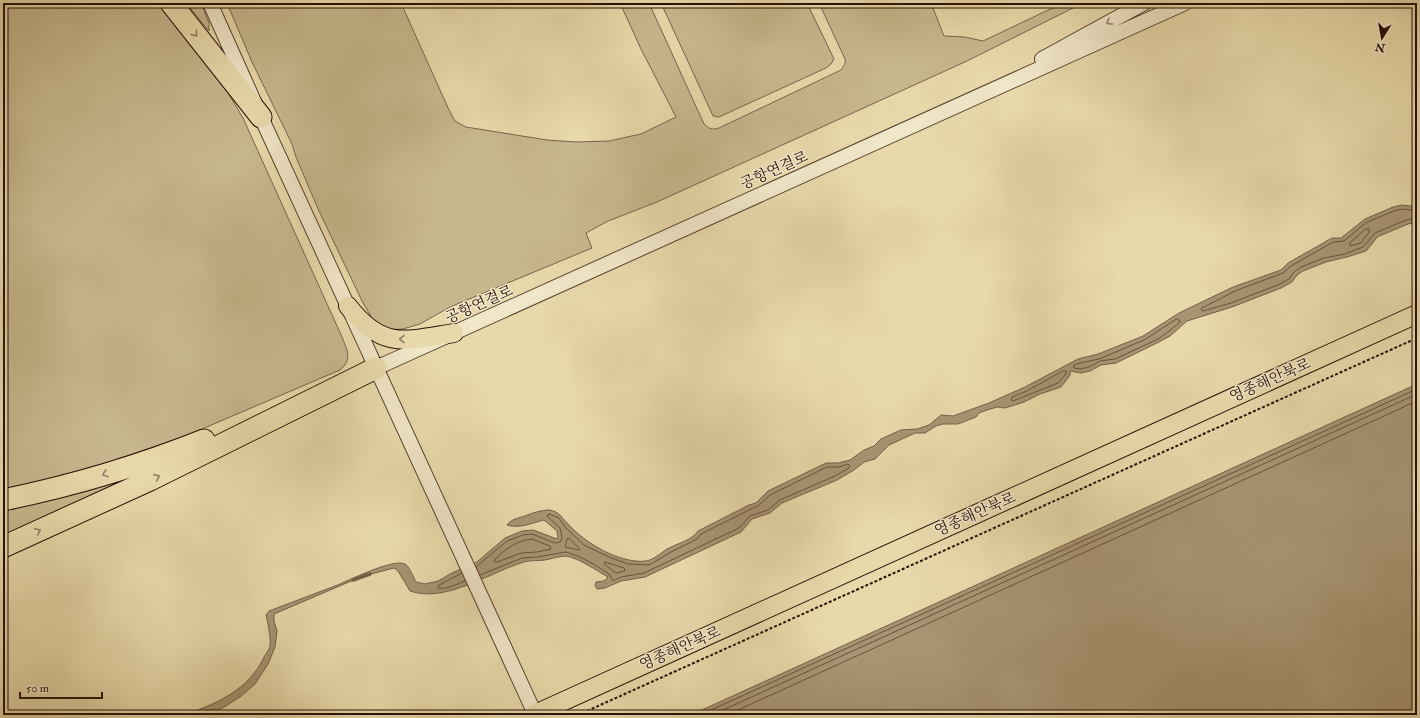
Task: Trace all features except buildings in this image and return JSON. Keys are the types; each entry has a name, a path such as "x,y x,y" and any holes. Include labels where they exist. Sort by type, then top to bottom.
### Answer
{"highway":[{"path":"171,3 261,117"},
{"path":"3,500 42,492 93,478 188,447 376,368"},
{"path":"3,547 150,480 376,368"}],"main road":[{"path":"348,306 358,319 369,328 381,336 392,339 420,339 454,333"},
{"name":"영종해안북로","path":"534,715 1417,314"}],"street":[{"path":"210,3 519,679 534,715"},
{"path":"948,111 1144,3"},
{"name":"공항연결로","path":"376,368 1185,3"}],"path":[{"path":"578,715 1417,338"}],"shaded area":[{"path":"3,3 164,3 218,76 243,118 346,346 348,358 340,370 188,435 97,466 46,481 3,490"},
{"path":"186,3 201,3 209,23 209,31"},
{"path":"227,3 401,3 455,121 466,127 547,140 576,142 609,141 641,134 676,117 641,49 620,3 649,3 704,124 712,129 719,128 841,70 845,59 819,3 931,3 944,36 965,37 983,41 1063,3 1083,3 967,61 657,202 608,221 586,233 592,248 450,307 420,324 403,329 388,330 375,323 363,303 319,211 292,144 252,62"},
{"path":"661,3 807,3 834,59 826,68 719,117 713,116"},
{"path":"126,477 128,480 3,538 3,510"}],"water":[{"path":"1417,203 1417,222 1408,224 1377,237 1366,251 1326,262 1303,271 1297,275 1292,282 1281,288 1232,307 1187,321 1170,336 1116,363 1101,365 1090,371 1081,373 1070,371 1070,375 1061,387 1040,394 1024,402 1005,408 997,407 987,410 979,413 976,417 958,424 943,424 936,426 925,433 915,433 889,445 875,459 864,462 837,480 782,503 770,513 752,519 741,532 645,577 621,581 605,588 597,589 595,585 596,582 604,581 608,577 582,562 566,556 524,562 466,586 437,593 423,594 410,591 398,571 394,568 363,576 274,614 274,621 277,631 275,647 268,664 255,684 240,697 221,709 208,710 195,715 184,715 219,701 241,687 258,669 270,646 270,635 266,615 269,611 391,564 399,563 407,565 416,582 425,584 438,581 477,562 505,538 522,531 533,530 557,539 557,531 544,520 521,526 507,525 515,519 549,510 558,513 575,531 593,545 614,556 636,561 649,560 667,549 688,540 698,531 749,505 756,503 768,491 826,463 838,463 850,460 864,450 874,446 881,439 901,430 917,429 929,425 941,415 953,416 989,403 1025,387 1078,359 1098,354 1143,336 1179,313 1233,287 1281,270 1288,263 1332,238 1341,238 1365,219 1393,207 1402,205 1410,206"},
{"path":"1417,384 1417,715 691,715"}],"waterway":[{"path":"353,580 370,574"}]}
